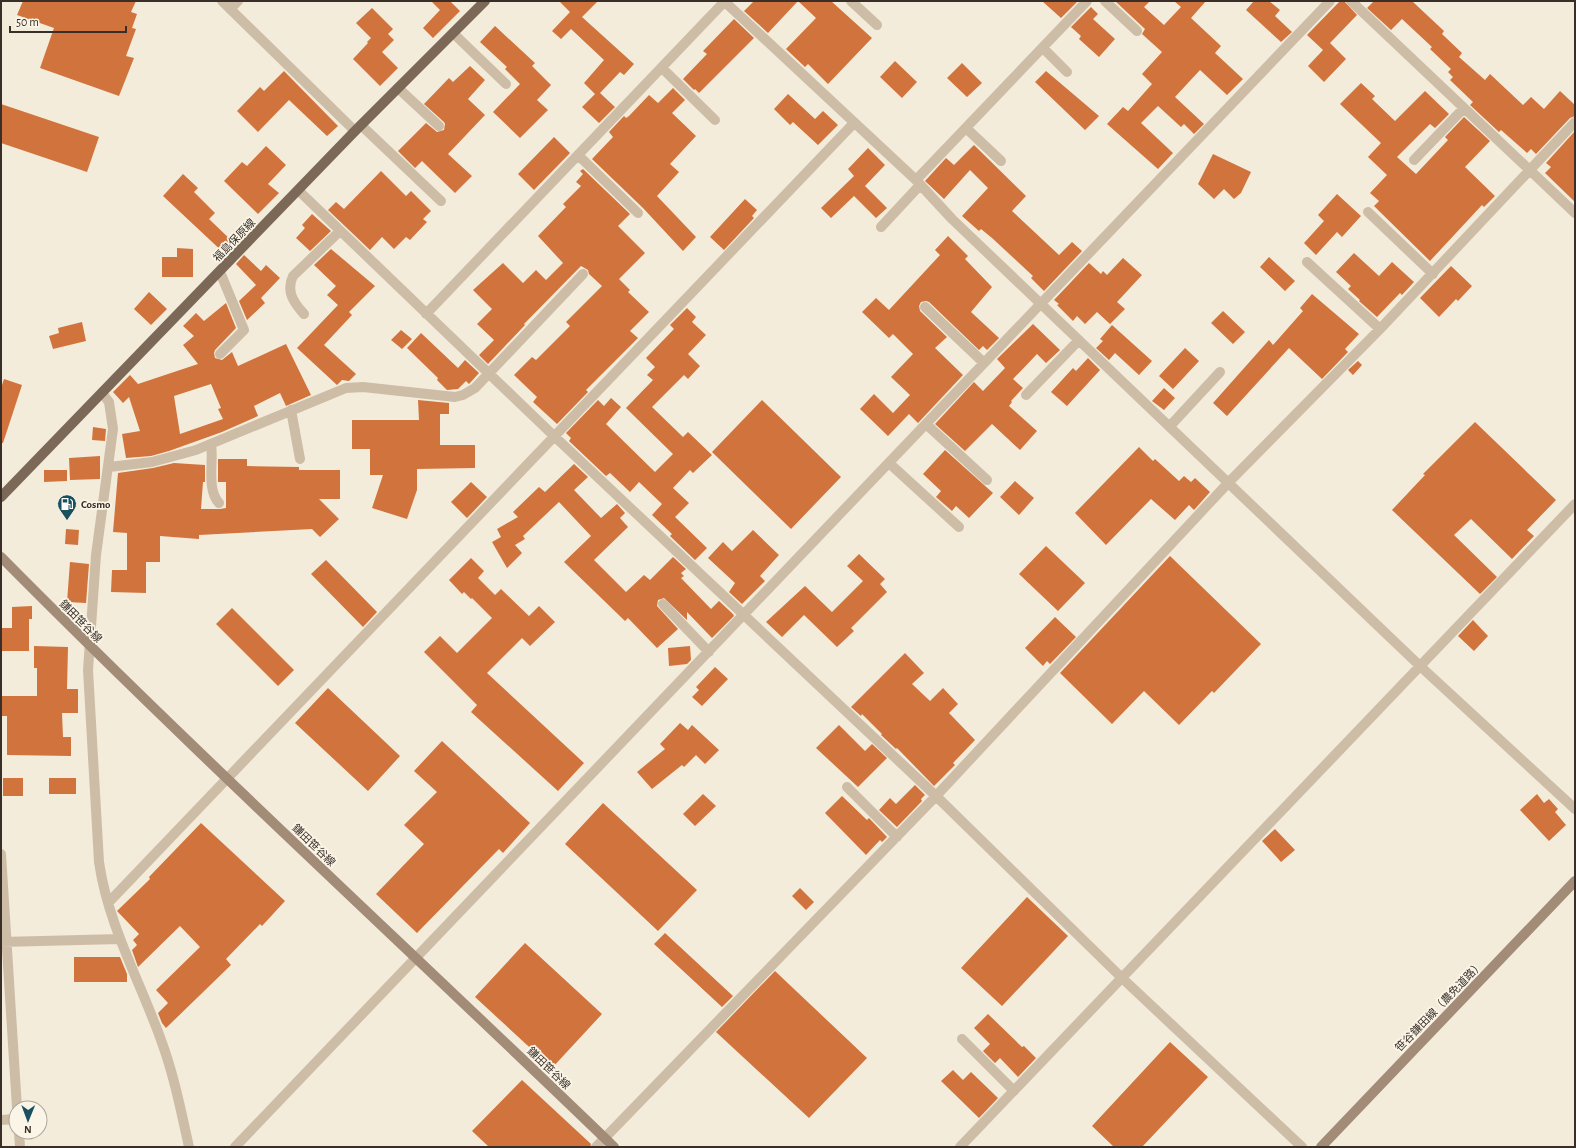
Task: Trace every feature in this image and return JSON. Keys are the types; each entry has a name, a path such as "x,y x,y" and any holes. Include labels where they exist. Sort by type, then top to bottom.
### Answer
{"main road":[{"name":"福島保原線","path":"1,497 299,191 358,128 485,1"}],"street":[{"path":"222,1 358,128 441,201"},
{"path":"230,9 238,1"},
{"path":"426,314 579,156 725,1 918,183 952,219 1230,482 1420,666 1575,809"},
{"path":"851,1 877,25"},
{"path":"881,227 966,128 1088,1"},
{"path":"1106,1 1137,31"},
{"path":"235,1147 1330,1"},
{"path":"1351,1 1575,213"},
{"path":"453,33 506,84"},
{"path":"1043,48 1067,72"},
{"path":"662,68 715,120"},
{"path":"398,88 439,126"},
{"path":"1414,160 1464,108"},
{"path":"596,1147 897,837 1230,482 1380,329 1529,169 1575,122"},
{"path":"109,902 854,123"},
{"path":"966,128 1001,161"},
{"path":"579,156 638,212"},
{"path":"299,191 554,436 936,796 1122,978 1302,1147"},
{"path":"1368,212 1432,274"},
{"path":"304,314 292,297 289,284 294,276 340,231"},
{"path":"1307,262 1380,329"},
{"path":"220,272 244,330 220,354"},
{"path":"109,467 152,462 211,444 340,389 356,387 460,396 475,388 583,274"},
{"path":"925,307 984,363"},
{"path":"1026,396 1079,340"},
{"path":"1170,426 1220,372"},
{"path":"102,393 109,402 113,429 96,555 88,670 96,829 101,875 120,939 161,1040 176,1087 189,1147"},
{"path":"291,410 300,459"},
{"path":"926,424 987,480"},
{"path":"211,444 212,488 216,500 220,503"},
{"path":"889,464 959,527"},
{"path":"960,1147 1575,504"},
{"name":"鎌田笹谷線","path":"1,557 90,647 226,778 614,1147"},
{"path":"663,604 709,652"},
{"path":"847,787 897,837"},
{"path":"1,854 4,942 16,1100"},
{"name":"笹谷鎌田線（農免道路）","path":"1320,1147 1575,881"},
{"path":"4,942 120,939"},
{"path":"962,1039 1014,1091"}],"building":[{"path":"23,1 136,1 131,12 137,14 132,28 136,29 126,56 134,58 119,96 40,68 54,28 17,15"},
{"path":"431,1 450,1 460,11 433,38 423,28 440,10"},
{"path":"559,1 598,1 582,17 634,64 624,75 620,72 600,93 615,107 599,123 582,107 595,94 584,83 604,60 571,29 561,39 552,31 570,12"},
{"path":"754,1 798,1 768,33 744,11"},
{"path":"798,1 831,1 872,38 828,84 808,64 805,67 786,49 816,18"},
{"path":"1042,1 1078,1 1061,18"},
{"path":"1115,1 1150,1 1144,7 1164,25 1181,7 1174,1 1206,1 1191,18 1221,46 1215,53 1243,79 1227,95 1200,70 1175,97 1204,124 1194,134 1184,124 1181,127 1158,106 1141,123 1173,153 1158,169 1107,124 1123,107 1128,111 1152,84 1142,74 1162,52 1142,34 1145,29"},
{"path":"1254,1 1269,1 1280,10 1275,16 1292,32 1281,42 1246,10"},
{"path":"1340,1 1344,1 1357,15 1330,43 1346,59 1324,82 1308,66 1323,50 1307,35"},
{"path":"1374,1 1412,1 1444,31 1442,34 1462,53 1459,57 1485,80 1490,74 1523,105 1531,97 1544,109 1560,91 1575,105 1575,116 1570,118 1536,154 1531,149 1527,153 1501,130 1499,132 1470,105 1473,102 1450,80 1453,77 1448,72 1451,69 1430,49 1432,47 1402,19 1391,30 1367,8"},
{"path":"1091,7 1098,14 1093,19 1115,39 1099,57 1079,39 1081,36 1071,27"},
{"path":"372,8 393,29 388,34 394,40 382,52 398,68 380,86 353,59 371,38 356,23"},
{"path":"734,19 754,38 699,93 683,79 707,54 703,51"},
{"path":"495,26 535,63 532,66 551,85 537,100 548,110 520,138 493,112 520,84 505,69 507,67 480,42"},
{"path":"895,61 917,82 902,98 880,77"},
{"path":"962,63 982,83 967,97 947,78"},
{"path":"470,66 485,80 468,99 485,115 448,154 472,176 455,193 422,161 415,168 398,151 426,123 437,132 444,130 444,122 424,104 449,78 453,82"},
{"path":"284,71 338,126 327,136 289,100 258,132 237,111 260,87 264,91"},
{"path":"1046,71 1099,116 1085,130 1035,82"},
{"path":"1361,83 1375,96 1372,99 1395,121 1425,91 1449,114 1435,128 1430,124 1397,157 1416,174 1448,140 1445,137 1464,117 1490,141 1465,167 1495,196 1484,207 1482,205 1430,261 1374,206 1379,201 1370,193 1387,175 1368,157 1381,143 1340,104"},
{"path":"673,88 685,100 672,113 696,136 670,164 679,172 657,196 696,237 683,251 643,208 592,159 613,137 609,132 624,116 626,118 629,116 649,95 658,103"},
{"path":"788,94 815,119 823,111 838,125 818,145 793,122 790,125 774,109"},
{"path":"1,104 99,137 87,172 1,143"},
{"path":"1575,131 1575,202 1545,173 1551,167 1546,163"},
{"path":"554,137 570,153 534,190 518,174"},
{"path":"974,145 1026,196 1012,211 1059,255 1072,242 1082,251 1044,291 1031,278 1033,276 992,238 981,229 979,231 962,216 988,188 970,170 944,199 925,181 946,158 954,165"},
{"path":"266,146 286,165 268,184 279,193 258,214 224,181 242,162 247,166"},
{"path":"868,148 885,165 865,186 887,208 876,218 854,196 831,218 821,208 854,176 848,169"},
{"path":"1213,154 1251,172 1241,193 1234,199 1224,189 1214,199 1198,184"},
{"path":"583,169 630,214 618,226 645,253 619,279 630,290 628,292 649,312 630,331 638,338 586,390 588,392 557,424 533,402 537,397 514,375 532,357 536,360 570,326 566,322 602,286 589,274 588,270 581,266 524,324 525,325 488,364 479,355 494,340 477,324 492,309 473,290 503,263 523,283 536,270 546,280 563,263 538,236 566,207 563,204 581,186 576,182 583,174 580,171"},
{"path":"381,171 406,196 411,191 431,211 423,219 427,222 410,240 406,237 394,249 382,237 370,250 328,210 336,202 344,209"},
{"path":"183,174 198,188 194,192 215,213 209,219 233,242 231,244 234,246 226,255 163,196"},
{"path":"1337,194 1361,216 1342,237 1337,232 1316,255 1304,243 1324,221 1318,215"},
{"path":"745,199 757,210 752,216 754,218 724,250 710,237"},
{"path":"312,214 331,231 310,251 296,238 305,228 302,225"},
{"path":"948,236 968,256 965,259 992,287 971,312 999,338 987,350 983,346 979,350 929,302 921,302 919,306 920,311 947,337 935,348 963,375 918,423 909,414 888,436 860,409 874,394 893,413 910,395 891,377 913,354 893,334 889,338 862,312 876,298 889,310 940,255 935,250"},
{"path":"177,248 193,249 193,277 162,277 162,257 177,257"},
{"path":"331,249 375,286 349,312 352,315 324,345 356,374 349,381 342,380 337,385 297,348 338,305 327,295 336,286 314,265"},
{"path":"1354,253 1379,276 1392,262 1414,282 1402,295 1400,293 1377,317 1348,289 1351,286 1336,272"},
{"path":"244,255 261,271 266,265 280,278 261,298 265,303 247,320 239,301 256,285 236,264"},
{"path":"1269,257 1295,281 1285,291 1260,267"},
{"path":"1123,258 1142,275 1117,302 1125,309 1110,324 1097,312 1085,324 1077,316 1073,321 1057,305 1059,304 1054,300 1089,263 1101,274 1103,271 1107,275"},
{"path":"1451,266 1472,286 1458,301 1456,299 1439,317 1420,298"},
{"path":"149,292 167,309 151,325 134,309"},
{"path":"1312,294 1359,334 1345,349 1348,352 1322,379 1289,348 1227,416 1213,403 1269,340 1273,345 1303,311 1300,308"},
{"path":"226,303 236,328 215,350 214,353 215,358 222,360 232,352 238,366 286,344 311,395 286,406 280,393 254,406 258,416 222,432 151,456 126,458 122,434 140,431 129,397 123,403 113,392 130,375 138,384 198,364 183,345 194,336 183,326 196,313 204,321","holes":["211,384 221,408 218,409 223,419 180,434 174,396"]},
{"path":"687,308 696,317 692,322 706,335 688,354 700,366 688,379 684,375 652,407 683,437 688,432 712,455 693,473 690,470 673,488 689,503 675,517 707,548 695,560 670,536 672,534 652,515 662,504 639,482 630,492 610,473 606,476 569,441 571,438 566,433 598,400 604,406 611,398 621,407 606,424 655,472 673,454 626,408 653,380 647,375 655,367 646,358 674,329 670,325"},
{"path":"1223,311 1245,332 1233,344 1211,323"},
{"path":"82,322 86,341 53,349 49,336 59,333 58,328"},
{"path":"1033,324 1060,350 1046,363 1037,354 1013,379 1023,388 1011,401 1012,402 1009,406 1037,431 1020,450 992,424 965,451 935,424 974,382 983,391 1005,368 997,359"},
{"path":"1112,325 1152,361 1139,375 1115,353 1109,360 1096,348 1103,341 1100,339"},
{"path":"401,330 412,339 402,349 391,340"},
{"path":"421,333 458,368 465,360 479,373 469,384 466,381 458,389 447,390 437,380 438,378 407,348"},
{"path":"1185,348 1199,361 1173,389 1159,376"},
{"path":"1088,358 1100,370 1067,406 1051,392 1073,368 1076,371"},
{"path":"1358,361 1362,365 1353,375 1348,370"},
{"path":"4,379 22,385 3,443 1,443 1,388"},
{"path":"1164,388 1175,398 1164,410 1152,401"},
{"path":"418,400 449,403 449,414 440,414 440,445 475,445 475,468 417,469 417,490 407,519 372,508 383,475 370,475 370,449 352,449 352,420 419,420"},
{"path":"762,400 841,477 791,529 712,452"},
{"path":"1475,422 1556,500 1527,530 1534,536 1512,559 1471,519 1454,535 1497,577 1480,594 1392,510 1425,475 1423,474"},
{"path":"93,427 106,429 105,441 92,440"},
{"path":"1139,447 1153,461 1155,459 1179,481 1184,476 1191,482 1195,478 1210,492 1194,510 1189,505 1175,520 1151,499 1106,545 1075,513"},
{"path":"945,450 993,493 969,518 956,506 952,511 936,497 941,491 923,474"},
{"path":"100,456 100,479 70,480 69,458"},
{"path":"218,459 247,459 247,466 299,467 299,470 340,470 340,499 319,499 339,519 320,537 312,529 199,535 199,539 160,536 160,562 146,562 146,593 111,592 112,570 127,570 127,533 113,532 118,473 153,468 174,463 205,465 205,482 203,482 201,509 220,509 226,508 226,482 218,482"},
{"path":"574,464 588,477 574,490 601,518 617,504 625,513 620,518 628,527 594,560 626,592 644,575 650,580 673,557 686,569 681,573 684,576 681,578 711,609 719,601 734,616 712,638 687,612 687,620 664,598 658,600 657,606 678,629 657,648 628,618 625,621 564,562 591,536 559,502 523,536 525,539 515,545 522,553 507,568 492,542 501,537 497,529 518,517 513,512 539,487 545,492"},
{"path":"44,470 67,470 67,481 44,482"},
{"path":"1015,481 1034,498 1019,515 1000,497"},
{"path":"471,482 487,497 467,518 451,502"},
{"path":"66,529 79,530 78,545 65,544"},
{"path":"753,530 779,555 760,576 765,581 742,604 729,592 735,583 708,558 723,542 732,551"},
{"path":"1046,546 1085,583 1058,611 1019,574"},
{"path":"859,554 885,579 880,584 887,592 851,628 854,631 837,647 804,615 782,637 766,622 805,586 832,612 863,581 847,566"},
{"path":"1170,556 1261,644 1214,693 1212,691 1179,725 1144,691 1112,724 1060,673"},
{"path":"471,558 484,571 478,578 495,595 501,589 529,616 539,606 555,622 530,646 522,638 487,673 584,763 558,791 471,712 477,705 424,652 440,636 457,653 492,618 472,598 471,599 464,592 462,594 449,580"},
{"path":"326,560 377,612 363,627 311,574"},
{"path":"70,562 89,564 86,603 67,602"},
{"path":"32,606 32,619 29,619 29,651 1,651 1,628 12,628 12,607"},
{"path":"232,608 294,670 278,686 216,624"},
{"path":"1055,617 1076,637 1050,664 1047,661 1043,666 1025,648"},
{"path":"1473,620 1488,636 1474,651 1458,636"},
{"path":"34,646 68,647 67,689 78,689 78,713 62,713 63,737 71,737 71,756 7,755 7,716 1,716 1,696 37,696 37,668 34,668"},
{"path":"690,646 691,660 687,664 669,666 668,648"},
{"path":"905,653 924,673 912,684 930,701 943,688 958,704 949,713 975,740 953,763 955,765 934,786 897,748 896,749 881,735 882,734 862,714 861,716 851,707"},
{"path":"715,667 728,679 702,706 692,697 699,690 696,687"},
{"path":"328,688 400,756 368,791 295,723"},
{"path":"680,723 688,730 692,725 719,750 705,764 696,755 684,767 682,765 652,789 637,772 665,749 660,744"},
{"path":"839,725 865,751 872,744 887,758 858,787 816,748"},
{"path":"442,741 530,823 503,853 499,849 417,933 376,894 424,844 404,825 437,792 414,771"},
{"path":"3,778 23,778 23,796 3,796"},
{"path":"49,778 76,778 76,794 49,794"},
{"path":"915,785 925,795 921,799 922,801 897,827 879,810 890,798 896,804"},
{"path":"703,794 716,806 695,826 683,814"},
{"path":"1537,794 1544,803 1549,799 1558,809 1555,812 1566,825 1549,841 1520,810"},
{"path":"842,796 867,820 869,818 887,837 882,842 880,840 866,855 825,813"},
{"path":"603,803 697,890 658,931 565,844"},
{"path":"201,823 285,901 262,926 260,924 226,959 231,965 166,1028 158,1013 168,1003 156,990 200,947 180,926 138,967 132,950 137,945 133,940 139,934 117,911 150,879 149,877"},
{"path":"1275,829 1295,850 1281,862 1262,841"},
{"path":"800,888 814,902 806,910 792,896"},
{"path":"1027,897 1068,936 1002,1006 961,968"},
{"path":"665,933 733,996 722,1007 654,944"},
{"path":"525,943 602,1014 552,1068 475,997"},
{"path":"74,957 120,957 127,974 127,982 74,982"},
{"path":"775,971 867,1058 809,1118 716,1032"},
{"path":"988,1014 1022,1047 1024,1046 1036,1058 1018,1077 1000,1058 995,1063 983,1051 990,1044 974,1028"},
{"path":"1170,1042 1208,1077 1142,1147 1114,1147 1092,1126"},
{"path":"953,1070 963,1080 971,1072 998,1098 979,1118 941,1081"},
{"path":"522,1080 591,1144 590,1147 489,1147 472,1131"}],"place":[{"name":"Cosmo","path":"67,521"}]}
